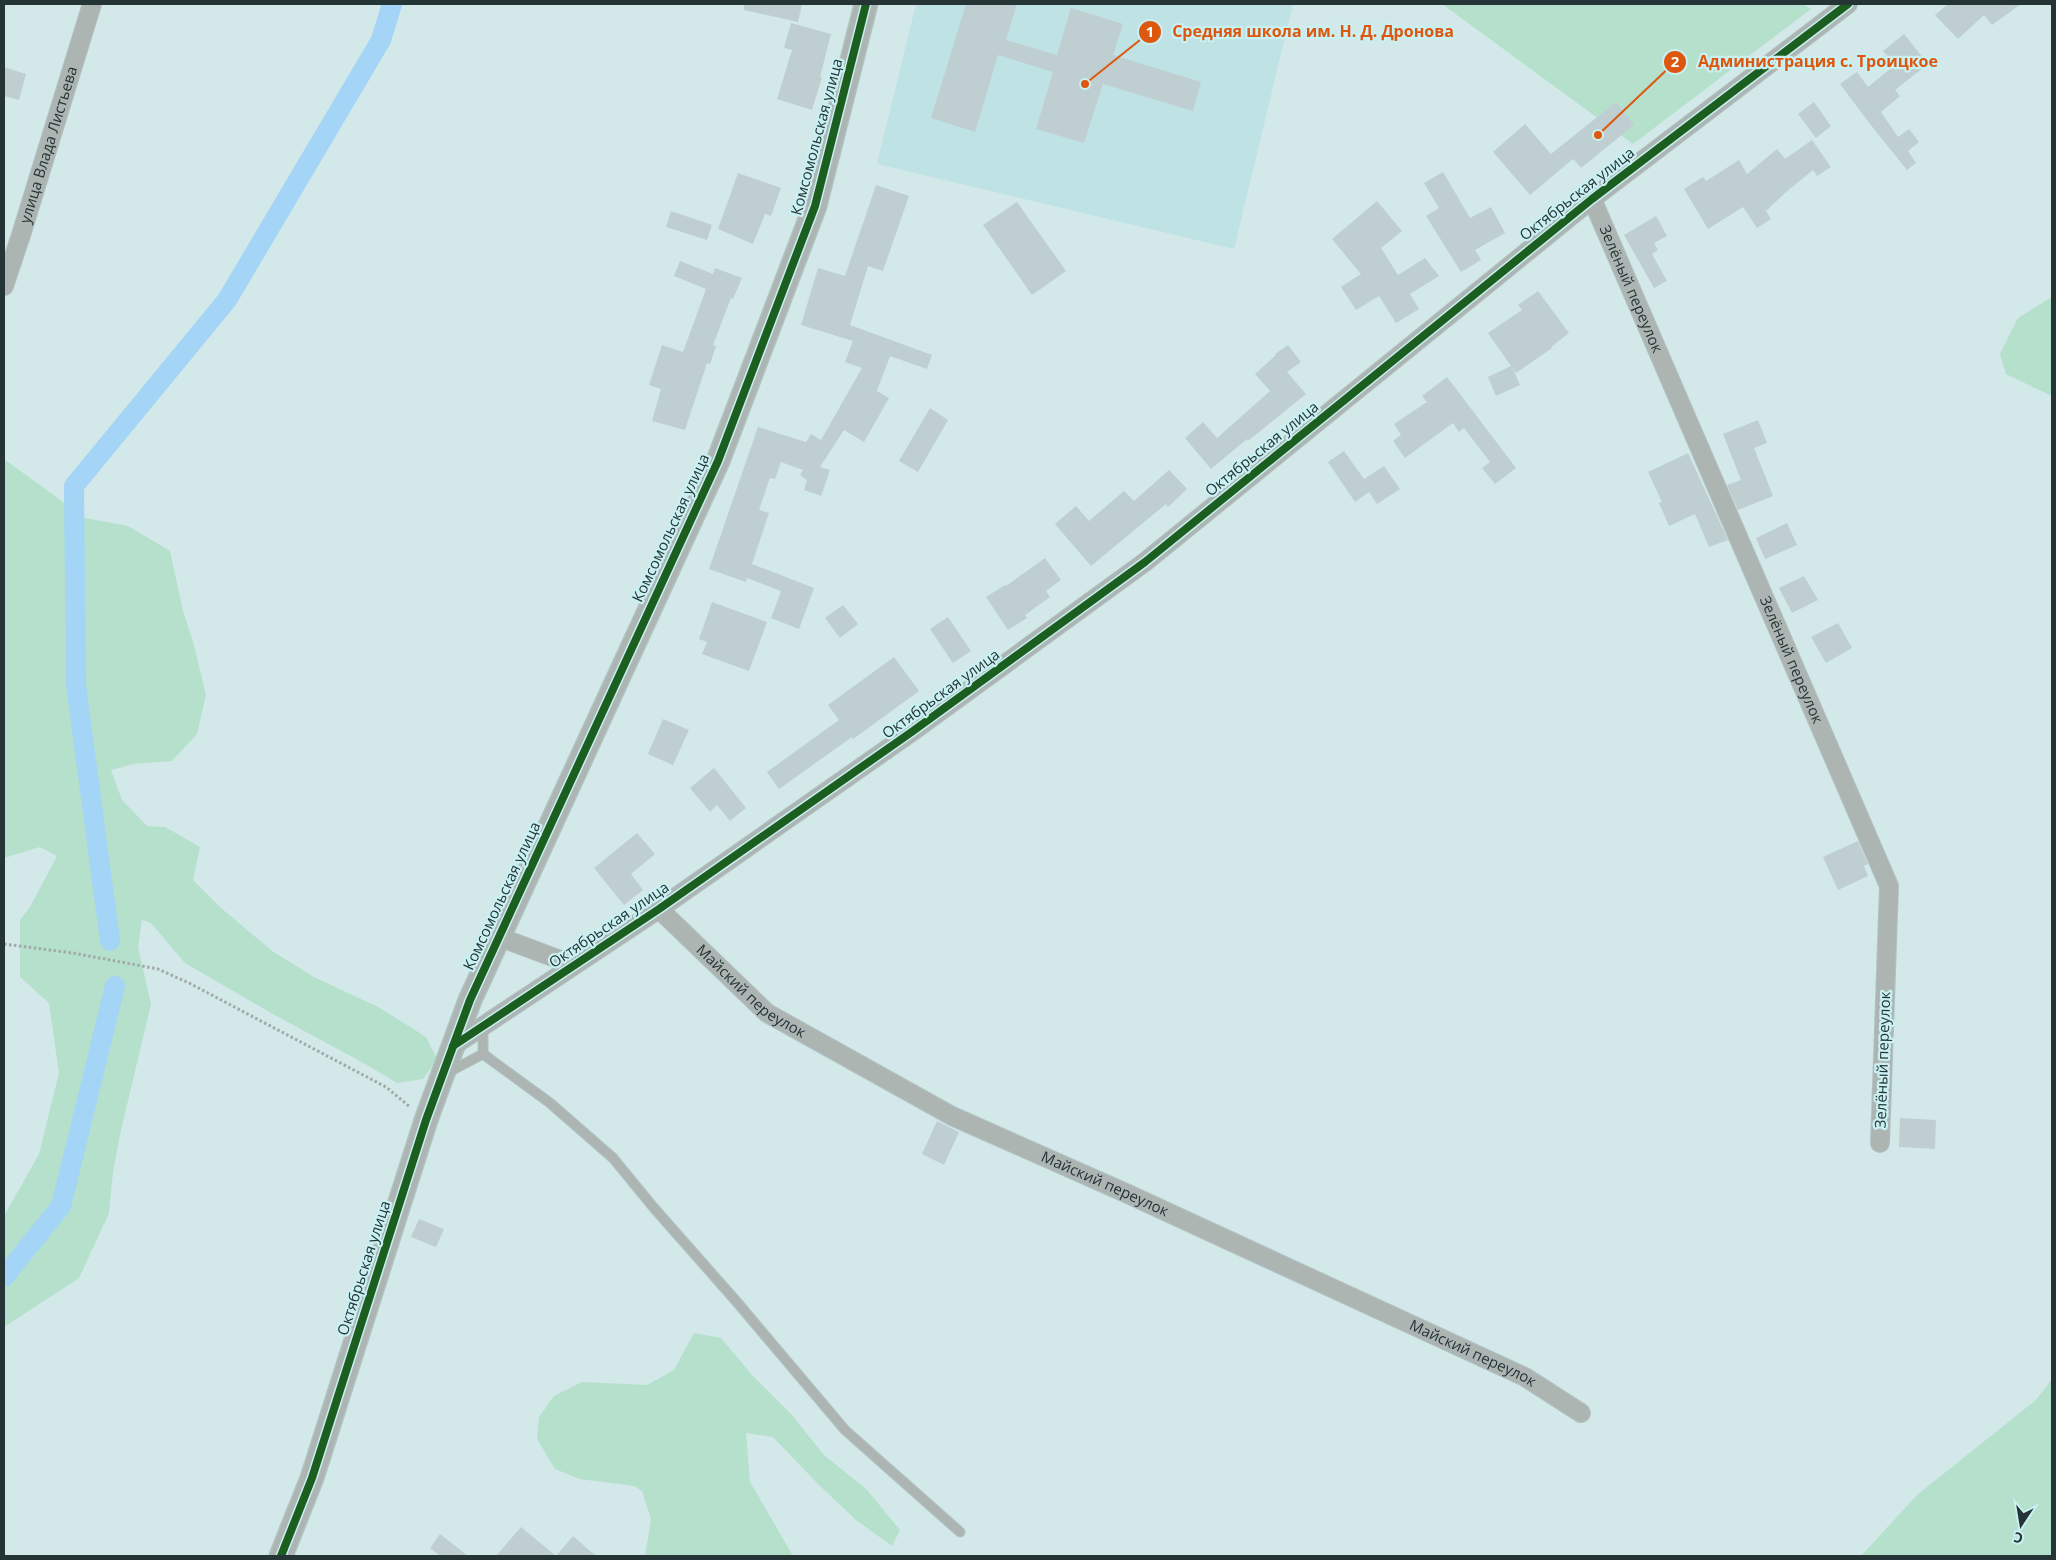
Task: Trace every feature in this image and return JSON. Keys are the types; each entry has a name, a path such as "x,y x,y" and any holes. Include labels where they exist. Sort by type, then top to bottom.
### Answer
{"street":[{"name":"улица Влада Листьева","path":"4,286 22,235 92,4"},
{"name":"Комсомольская улица","path":"453,1046 470,1000 718,461 815,206 866,4"},
{"name":"Октябрьская улица","path":"281,1556 312,1478 426,1120 453,1046 659,909 913,731 1145,562 1592,199 1848,4"},
{"name":"Зелёный переулок","path":"1592,199 1889,886 1880,1143"},
{"name":"Майский переулок","path":"659,909 767,1013 952,1116 1128,1194 1525,1377 1581,1413"},
{"path":"499,937 574,965"}],"lane":[{"path":"483,1026 483,1054"},
{"path":"442,1075 483,1054"},
{"path":"483,1054 550,1103 613,1158 846,1430 960,1532"}],"path":[{"path":"4,944 73,953 158,969 189,983 386,1087 426,1120"}],"shaded area":[{"path":"916,4 1293,4 1234,249 877,164"}],"green space":[{"path":"1442,4 1803,4 1811,9 1633,144"},
{"path":"2052,297 2052,396 2006,374 2000,354 2018,318"},
{"path":"4,459 85,518 128,526 170,551 183,611 194,645 206,695 197,734 172,761 133,764 111,770 122,800 147,826 165,827 200,847 193,880 221,908 272,951 314,977 380,1008 426,1037 437,1059 423,1079 397,1083 185,963 151,923 142,920 138,947 151,1004 121,1130 113,1172 109,1213 79,1278 4,1327 4,1216 39,1154 59,1073 49,1003 20,977 20,920 30,907 57,856 40,847 4,858"},
{"path":"694,1333 721,1338 752,1375 791,1414 824,1455 867,1490 900,1530 892,1546 856,1520 773,1437 746,1433 750,1482 793,1556 645,1556 651,1519 642,1491 634,1486 580,1479 555,1469 537,1439 539,1417 554,1396 582,1382 647,1385 674,1370"},
{"path":"2052,1379 2052,1556 1861,1556 1917,1495 2036,1400"}],"building":[{"path":"744,4 802,4 798,22 744,10"},
{"path":"966,4 1017,4 1006,40 1057,55 1071,8 1123,24 1113,55 1201,82 1193,111 1103,84 1084,143 1036,129 1053,72 998,55 975,132 931,118"},
{"path":"1948,4 2021,4 1992,25 1984,15 1958,39 1935,15"},
{"path":"791,23 831,34 820,77 822,77 812,110 777,99 792,50 784,48"},
{"path":"1904,34 1928,64 1895,90 1900,96 1881,112 1898,137 1909,129 1919,142 1908,151 1916,163 1907,170 1840,84 1857,72 1868,87 1895,65 1883,51"},
{"path":"4,67 26,74 19,100 4,96"},
{"path":"1616,102 1634,125 1581,168 1573,159 1530,195 1493,152 1525,124 1551,154"},
{"path":"1814,102 1831,126 1816,138 1798,114"},
{"path":"1812,140 1831,167 1817,176 1813,170 1785,193 1766,211 1771,219 1757,228 1743,207 1708,229 1684,189 1703,177 1706,181 1739,160 1747,174 1777,149 1785,159"},
{"path":"1443,172 1470,218 1491,207 1505,233 1475,250 1481,260 1461,272 1426,216 1439,208 1424,183"},
{"path":"738,173 781,188 771,216 765,214 753,244 718,229"},
{"path":"876,185 909,196 883,271 868,266 850,325 932,355 927,369 890,356 877,391 889,398 864,442 844,430 820,467 830,470 821,496 804,490 807,480 800,475 803,470 781,462 775,479 770,478 759,510 769,513 752,564 814,588 799,629 771,618 781,591 747,578 746,582 709,569 758,427 806,442 811,434 821,440 862,368 845,362 853,341 801,325 818,268 845,276"},
{"path":"1377,201 1402,231 1381,248 1398,275 1425,258 1439,276 1410,294 1419,309 1396,323 1379,296 1356,310 1341,287 1361,274 1332,239"},
{"path":"1017,202 1066,271 1032,295 983,225"},
{"path":"671,211 712,225 707,240 666,227"},
{"path":"1656,216 1667,236 1654,243 1658,250 1652,254 1667,281 1654,288 1624,235"},
{"path":"680,261 713,274 715,268 742,278 733,299 731,298 713,345 716,346 710,364 707,363 685,430 652,421 661,389 649,385 662,345 683,352 706,289 674,276"},
{"path":"1538,291 1569,333 1552,348 1516,373 1512,367 1520,385 1496,396 1488,377 1511,366 1488,333 1522,310 1518,305"},
{"path":"1288,345 1301,362 1287,372 1306,394 1211,469 1185,438 1203,422 1217,438 1270,391 1255,374 1275,354"},
{"path":"1447,377 1516,468 1495,484 1482,468 1490,462 1464,428 1459,432 1453,423 1405,458 1393,441 1401,435 1394,424 1427,402 1422,396"},
{"path":"930,408 948,420 918,472 899,461"},
{"path":"1758,420 1767,443 1754,448 1773,496 1738,510 1727,485 1741,480 1723,434"},
{"path":"1344,451 1364,479 1384,466 1400,489 1377,504 1369,492 1355,502 1328,462"},
{"path":"1688,453 1728,540 1709,547 1695,514 1669,526 1659,503 1662,502 1648,472"},
{"path":"1169,470 1187,489 1168,507 1166,504 1091,566 1055,524 1076,506 1089,521 1124,491 1134,501"},
{"path":"1787,523 1797,545 1765,559 1756,538"},
{"path":"1045,558 1061,580 1046,591 1050,597 1025,615 1027,618 1008,630 986,597 1006,586"},
{"path":"1804,576 1818,600 1792,613 1779,588"},
{"path":"712,602 767,622 749,671 702,654 707,642 699,639"},
{"path":"843,605 858,624 840,638 825,618"},
{"path":"948,617 971,651 953,663 930,629"},
{"path":"1838,623 1852,648 1826,663 1811,637"},
{"path":"894,657 919,691 779,789 767,772 839,720 828,705"},
{"path":"663,719 689,730 673,765 648,754"},
{"path":"714,768 746,808 730,821 717,805 710,812 690,788"},
{"path":"637,833 655,854 631,874 643,890 624,905 594,868"},
{"path":"1858,841 1868,864 1864,866 1868,876 1838,890 1823,857"},
{"path":"1900,1118 1936,1120 1935,1149 1899,1147"},
{"path":"937,1121 959,1132 944,1165 922,1154"},
{"path":"419,1219 444,1229 436,1247 411,1237"},
{"path":"521,1527 556,1556 496,1556"},
{"path":"440,1534 468,1556 440,1556 430,1548"},
{"path":"573,1536 596,1556 556,1556"}],"waterway":[{"path":"110,941 76,685 74,486 227,300 381,40 392,4"},
{"path":"4,1277 61,1206 115,986"}],"cycle path":[{"path":"281,1556 312,1478 426,1120 470,1000 718,461 815,206 866,4"},
{"path":"453,1046 659,909 913,731 1145,562 1592,199 1848,4"}],"place":[{"name":"Средняя школа им. Н. Д. Дронова","path":"1085,84"},
{"name":"Администрация с. Троицкое","path":"1598,135"}]}
